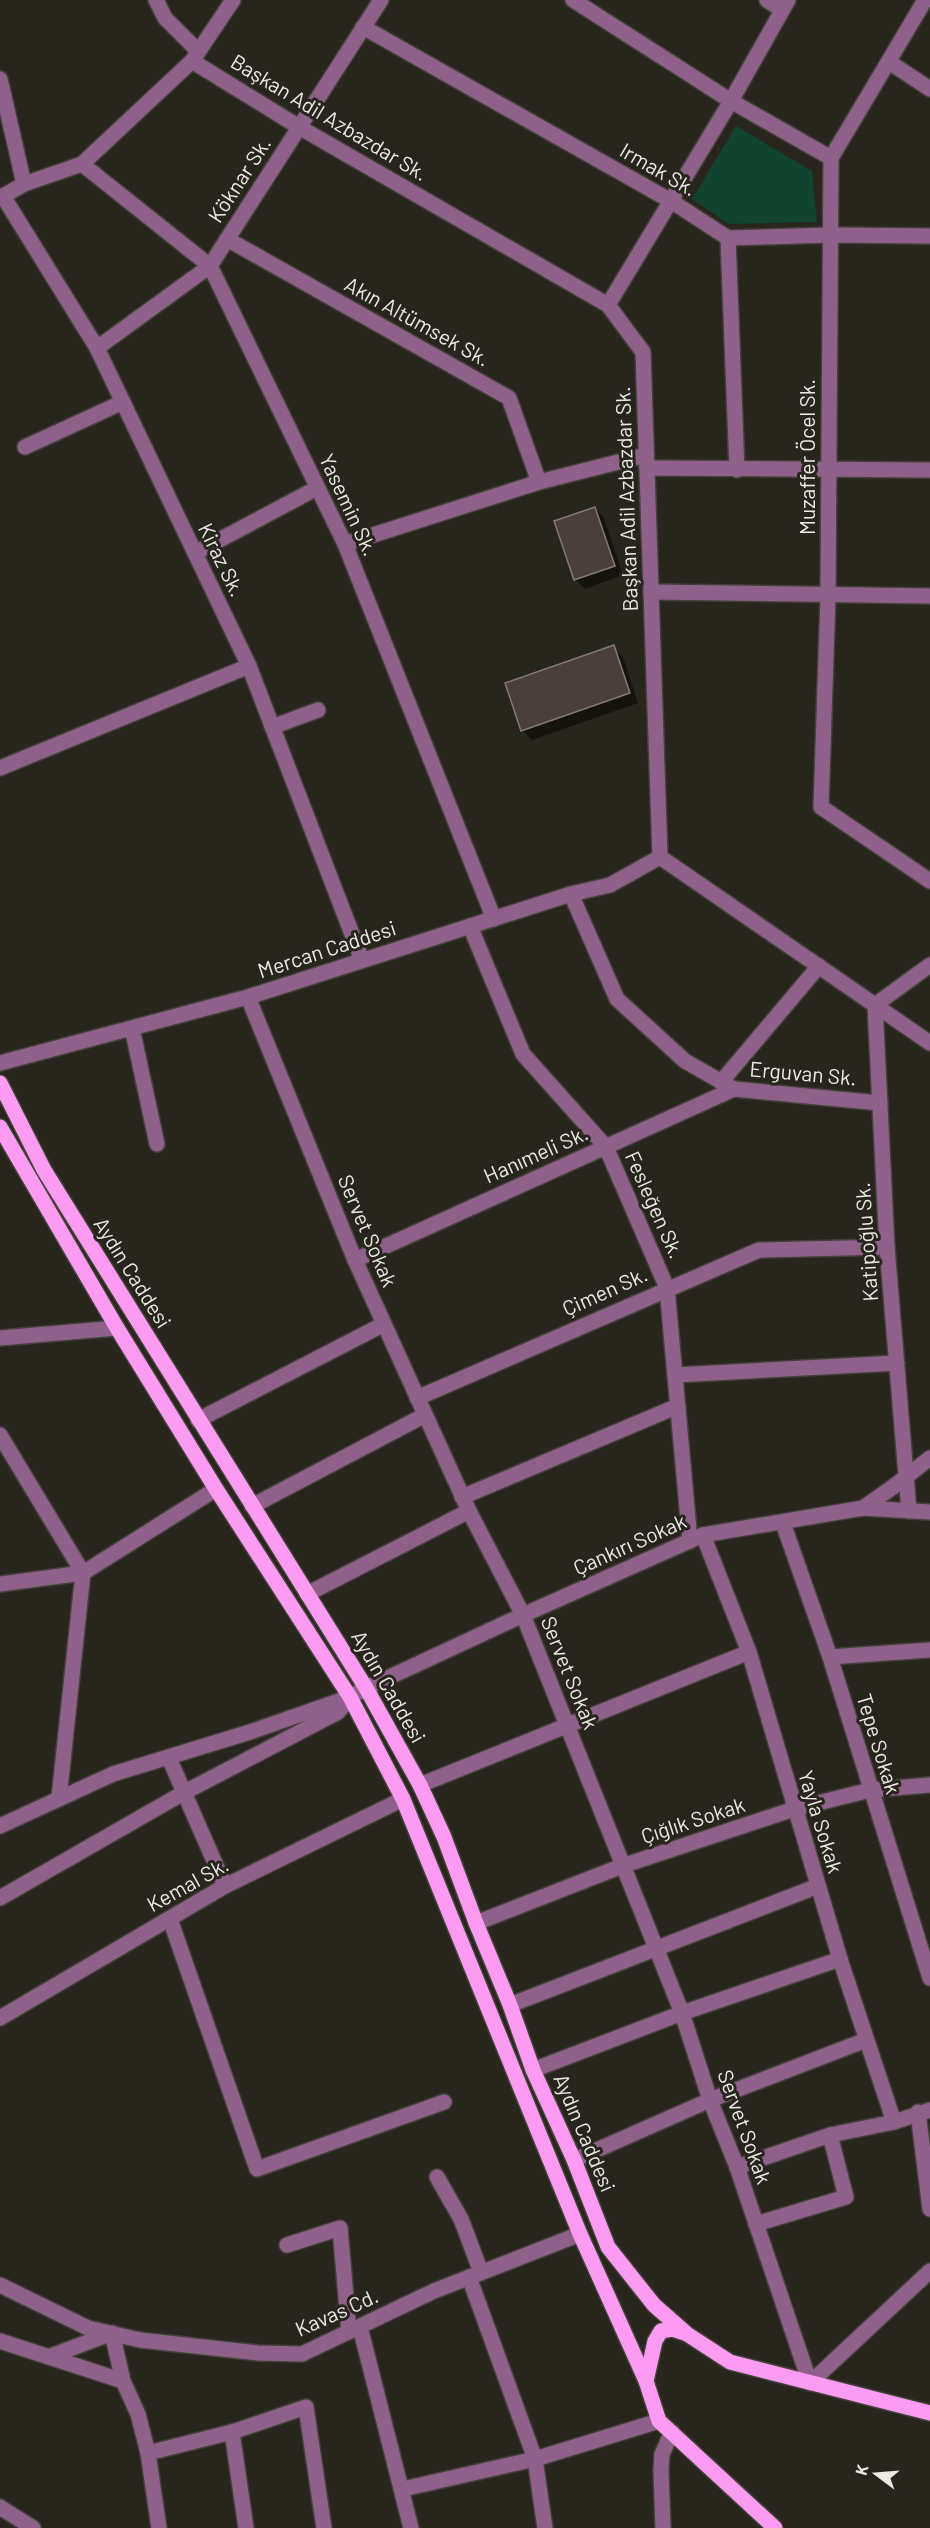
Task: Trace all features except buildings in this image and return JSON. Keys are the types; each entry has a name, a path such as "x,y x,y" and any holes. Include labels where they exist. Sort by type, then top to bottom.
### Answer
{"main road":[{"name":"Aydın Caddesi","path":"0,1083 44,1170 366,1688 420,1785 444,1837 533,2070 574,2160 608,2247 654,2305 687,2334 730,2362 930,2413"},
{"name":"Aydın Caddesi","path":"0,1127 117,1328 216,1489 350,1697 403,1799 580,2234 646,2381 659,2421"},
{"path":"646,2381 655,2341 661,2331 672,2329 687,2334"},
{"path":"659,2421 775,2528"}],"street":[{"name":"Başkan Adil Azbazdar Sk.","path":"156,0 165,18 195,56 299,127 608,305 642,352 660,857"},
{"path":"2,197 24,184 82,164 195,56 233,0"},
{"name":"Köknar Sk.","path":"97,348 210,266 381,0"},
{"path":"573,0 730,101 831,158 926,0"},
{"path":"608,305 785,5 767,0"},
{"name":"Irmak Sk.","path":"363,27 671,201 728,238"},
{"path":"889,62 930,89"},
{"path":"0,79 24,184"},
{"name":"Muzaffer Öcel Sk.","path":"831,158 828,596 821,807 930,881"},
{"name":"Yasemin Sk.","path":"82,164 210,266 345,544 495,919"},
{"name":"Kiraz Sk.","path":"2,197 97,348 249,666 362,960"},
{"path":"737,470 728,238 831,235 930,236"},
{"name":"Akın Altümsek Sk.","path":"226,240 509,398 539,482"},
{"path":"25,447 123,402"},
{"path":"345,544 539,482 646,462 737,470 930,470"},
{"path":"195,554 317,488"},
{"path":"651,592 930,596"},
{"path":"1,765 249,666"},
{"path":"272,727 318,710"},
{"path":"660,857 930,1043"},
{"name":"Mercan Caddesi","path":"0,1063 248,997 571,894 610,885 660,857"},
{"name":"Erguvan Sk.","path":"571,894 617,999 685,1061 728,1085 880,1103"},
{"name":"Fesleğen Sk.","path":"470,926 523,1053 606,1147 667,1288 678,1406 696,1538"},
{"path":"875,1005 930,965"},
{"path":"728,1085 819,966"},
{"name":"Servet Sokak","path":"248,997 355,1260 466,1504 523,1615 569,1727 654,1948 682,2013 710,2100 737,2167 810,2383"},
{"name":"Katipoğlu Sk.","path":"875,1005 887,1246 909,1511"},
{"path":"132,1028 157,1144"},
{"name":"Hanımeli Sk.","path":"355,1260 606,1147 728,1085"},
{"name":"Çimen Sk.","path":"417,1398 759,1250 887,1246"},
{"path":"198,1420 384,1324"},
{"path":"0,1338 117,1328"},
{"path":"675,1375 897,1363"},
{"path":"307,1594 466,1504 678,1406"},
{"path":"252,1506 425,1415"},
{"path":"0,1435 83,1573 59,1798"},
{"path":"863,1508 893,1488 930,1458"},
{"path":"0,1584 83,1573 216,1489"},
{"name":"Çankırı Sokak","path":"350,1697 523,1615 696,1538 863,1508 930,1512"},
{"name":"Tepe Sokak","path":"783,1523 830,1657 930,1978"},
{"name":"Yayla Sokak","path":"696,1538 748,1652 840,1959 894,2122"},
{"path":"830,1657 930,1650"},
{"path":"420,1785 569,1727 748,1652"},
{"path":"0,1826 113,1774 169,1758 350,1697"},
{"path":"0,1898 185,1792 338,1712 350,1697"},
{"path":"169,1758 225,1886"},
{"name":"Çığlık Sokak","path":"476,1923 622,1866 794,1809 870,1790 930,1785"},
{"name":"Kemal Sk.","path":"0,2018 225,1886 403,1799"},
{"path":"510,2005 818,1886"},
{"path":"170,1919 257,2169 444,2102"},
{"path":"533,2070 682,2013 840,1959"},
{"path":"574,2160 710,2100 866,2040"},
{"path":"737,2167 830,2135 894,2122 924,2111 930,2209"},
{"path":"756,2224 846,2197 830,2135"},
{"path":"437,2177 461,2219 475,2275 535,2459 545,2528"},
{"path":"287,2245 340,2228 354,2330 403,2489 411,2528"},
{"name":"Kavas Cd.","path":"0,2285 88,2328 152,2341 258,2353 302,2354 434,2291 580,2234"},
{"path":"810,2383 930,2271"},
{"path":"51,2356 112,2333 123,2381 138,2414 148,2453 159,2528"},
{"path":"0,2341 123,2381"},
{"path":"148,2453 232,2432 306,2407 324,2528"},
{"path":"403,2489 535,2459 659,2421"},
{"path":"232,2432 246,2528"},
{"path":"663,2528 662,2454 672,2432"},
{"path":"0,2507 33,2528"}],"green space":[{"path":"736,126 812,171 817,222 729,224 692,199"}]}
